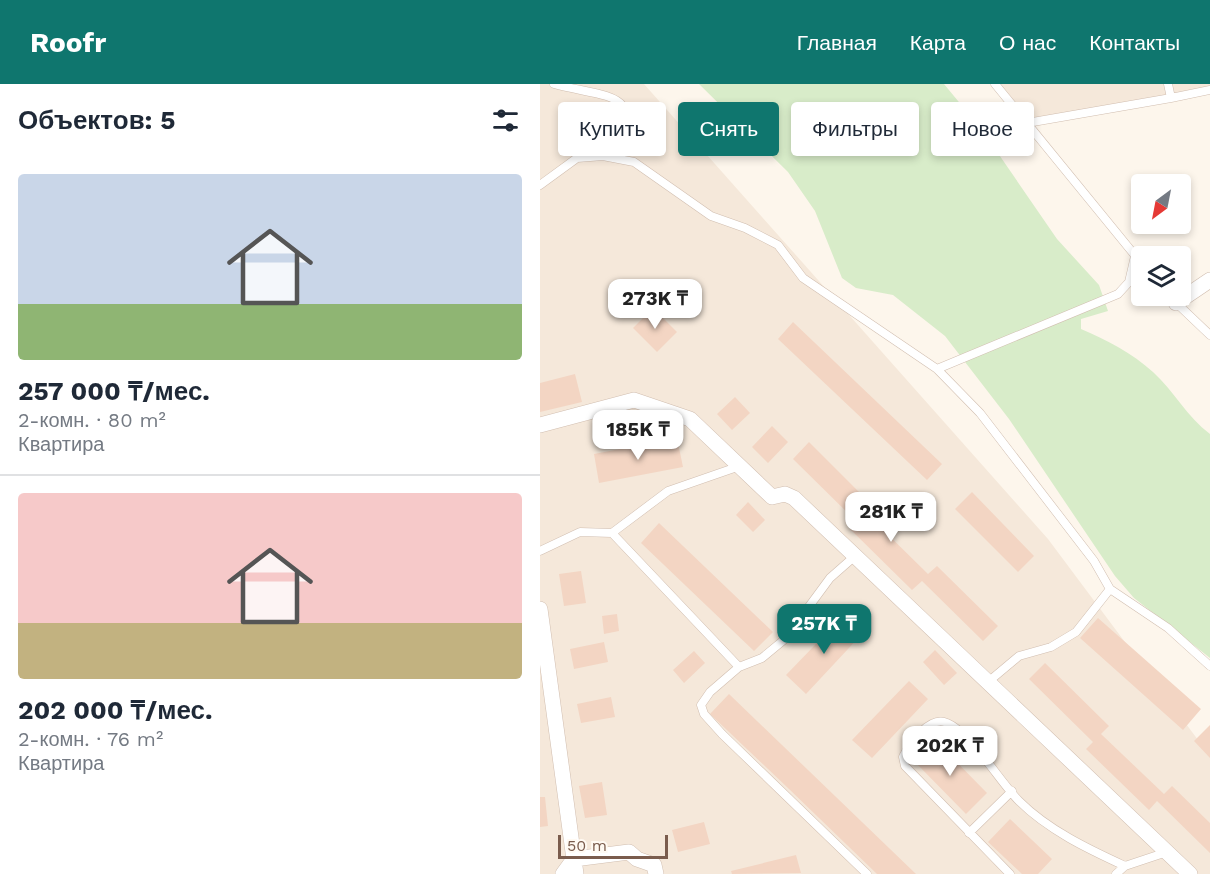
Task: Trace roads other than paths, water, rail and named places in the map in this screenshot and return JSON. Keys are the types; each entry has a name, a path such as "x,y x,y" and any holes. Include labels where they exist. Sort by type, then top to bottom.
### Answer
{"street":[{"path":"1191,290 1210,280"},
{"path":"540,425 634,400 690,419 772,497 785,494 794,498 1190,874"},
{"path":"540,609 545,695 575,867"},
{"path":"563,874 575,867 629,852 637,860 654,865 657,874"}],"lane":[{"path":"554,84 596,92 622,103 628,112 627,134 615,158"},
{"path":"995,84 1010,102"},
{"path":"1168,84 1171,98"},
{"path":"1034,122 1210,90"},
{"path":"1034,132 1131,251"},
{"path":"540,184 577,158 603,156 634,162 711,216 745,228 778,245 803,278 937,369 995,431 1094,561 1110,589 1168,628 1210,666"},
{"path":"937,369 1118,294 1129,282 1131,273"},
{"path":"1180,306 1210,335"},
{"path":"540,551 580,532 612,533 668,491 740,466"},
{"path":"612,533 739,667"},
{"path":"855,556 830,578 785,639 762,658 739,667 710,692 701,705 705,714 867,874"},
{"path":"988,682 1019,656 1051,647 1076,632 1110,589"},
{"path":"1010,874 905,766 903,756 910,743 937,722 947,722 963,736 1012,791 1045,822 1081,845 1125,866"},
{"path":"969,833 1012,791"},
{"path":"1116,874 1125,866 1167,852"}]}
